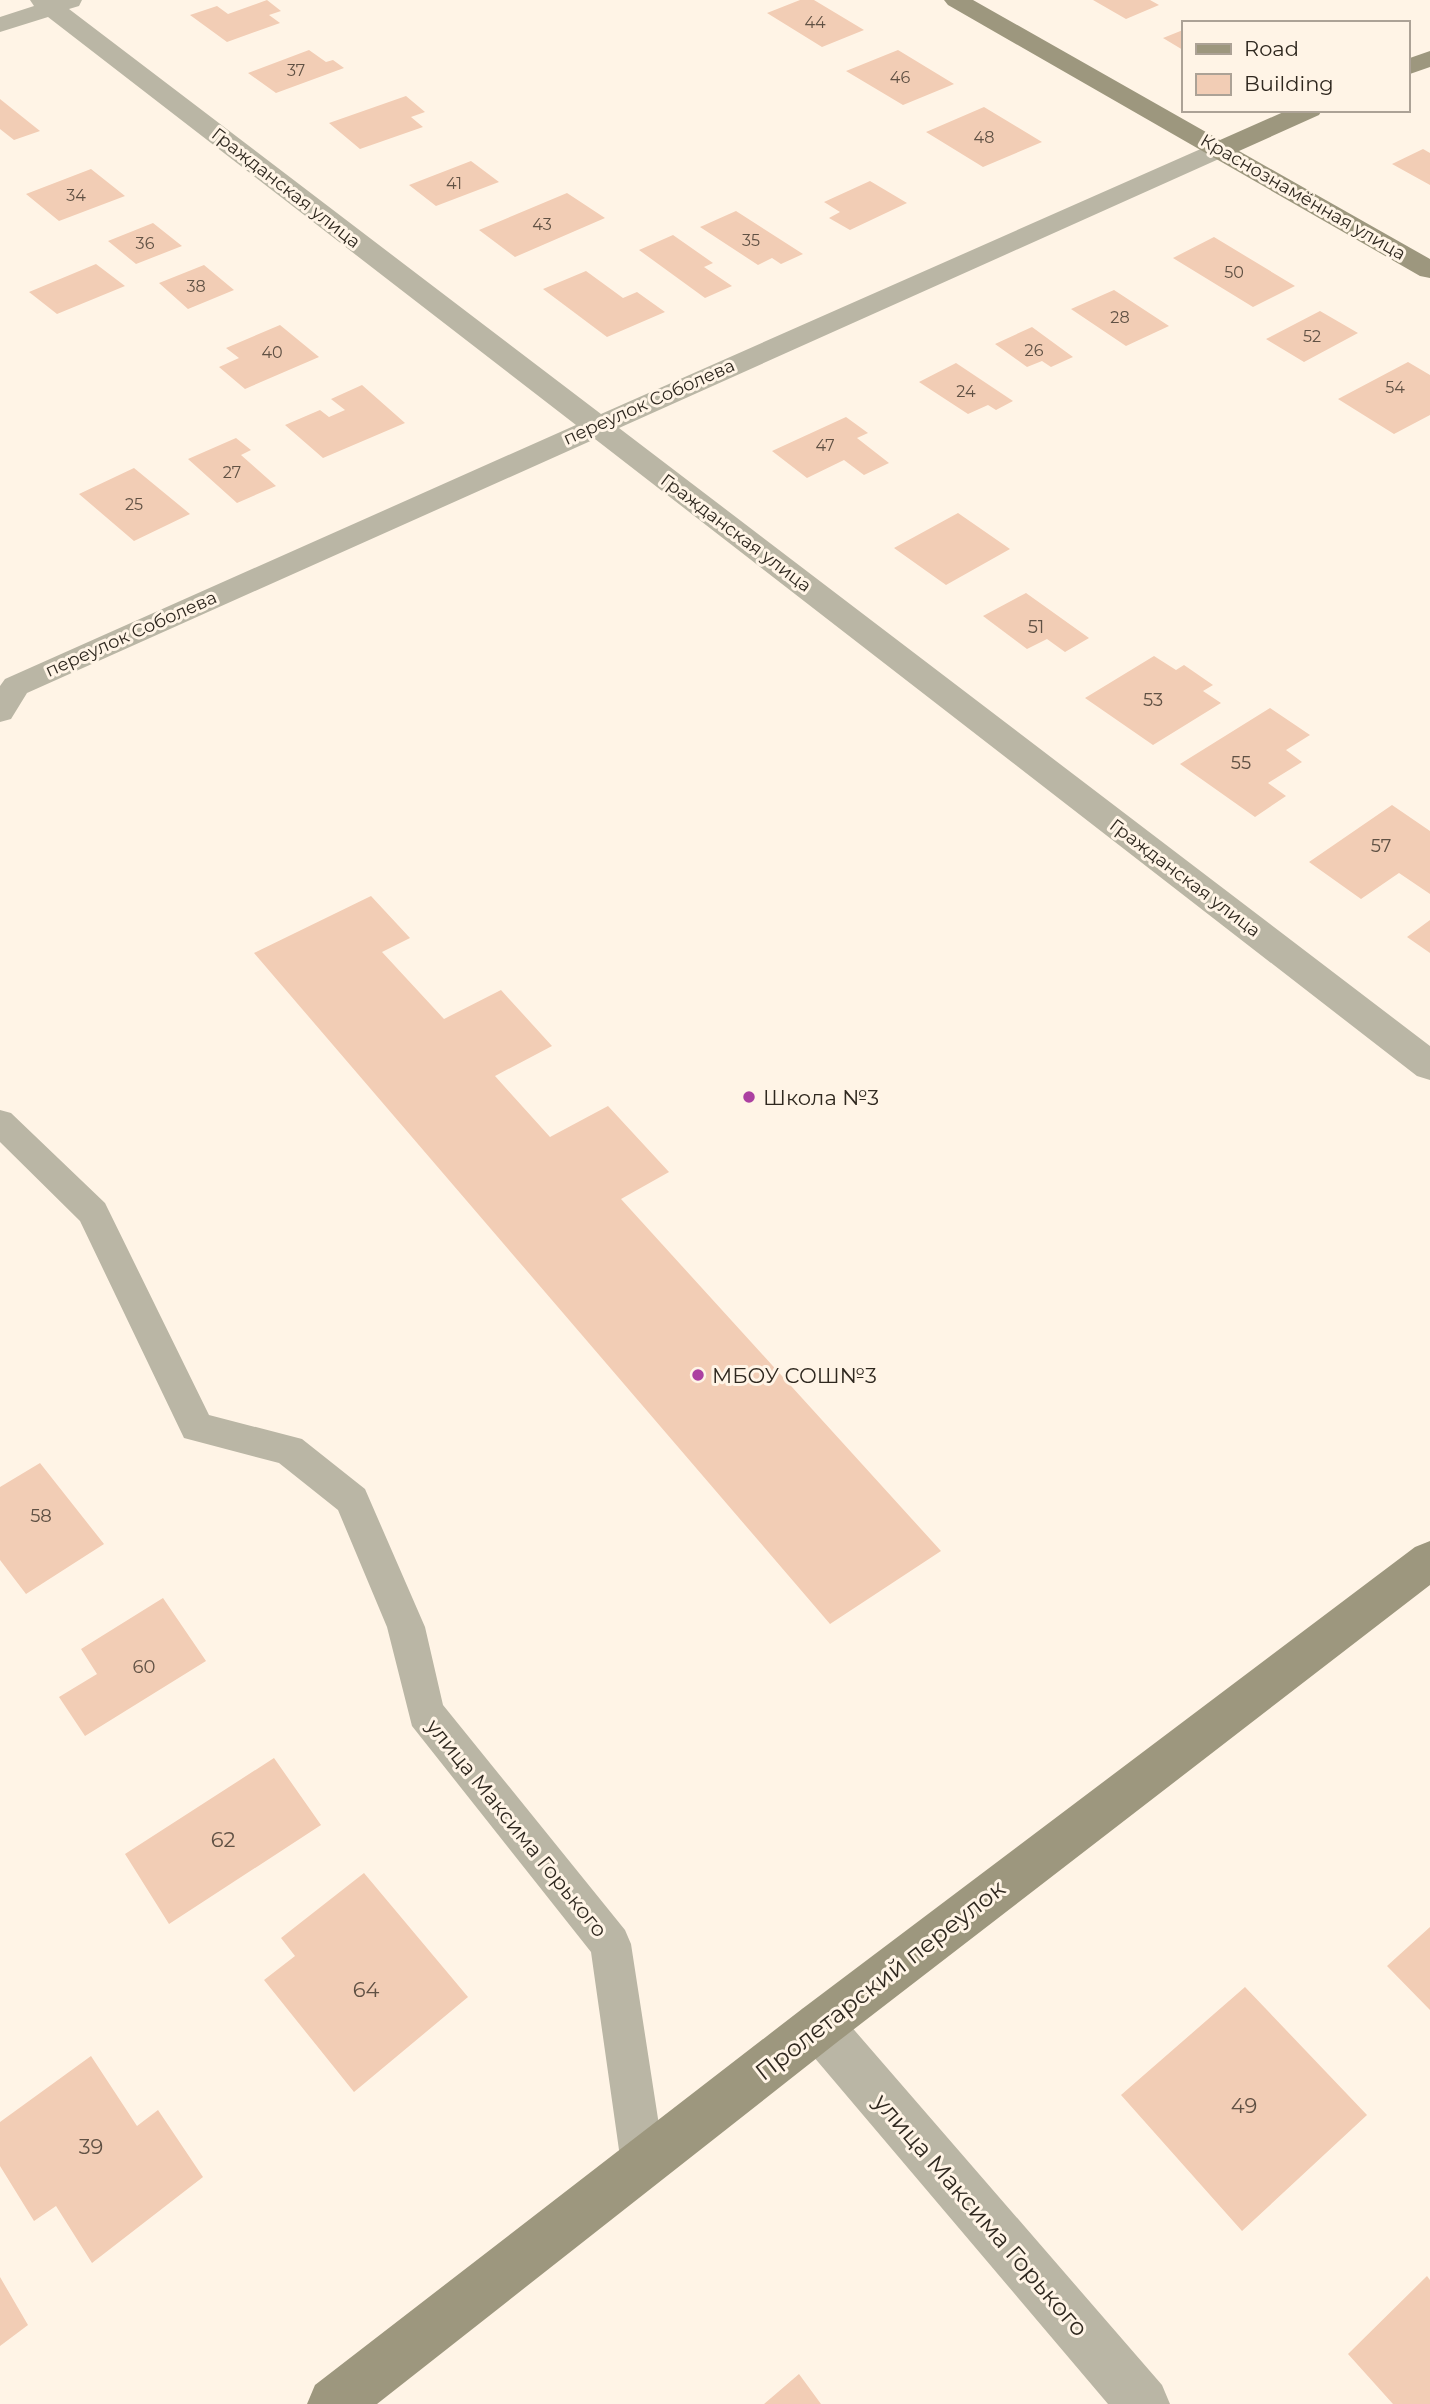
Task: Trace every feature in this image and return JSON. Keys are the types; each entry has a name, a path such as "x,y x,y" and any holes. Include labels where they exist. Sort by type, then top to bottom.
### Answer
{"main road":[{"name":"Краснознамённая улица","path":"956,0 1430,271"},
{"path":"1409,67 1430,58"},
{"name":"переулок Соболева","path":"1220,149 1305,112"},
{"name":"Пролетарский переулок","path":"334,2404 820,2026 1430,1560"}],"street":[{"path":"0,25 56,3"},
{"name":"Гражданская улица","path":"56,3 596,426 1430,1066"},
{"name":"переулок Соболева","path":"5,694 596,426 1220,149"},
{"name":"улица Максима Горького","path":"820,2026 1143,2404"}],"lane":[{"name":"улица Максима Горького","path":"0,1122 93,1212 197,1427 289,1450 352,1500 406,1627 426,1713 610,1944 643,2164"}],"building":[{"path":"267,0 281,11 269,15 280,23 227,42 190,15 217,6 228,14"},
{"path":"800,0 814,0 864,30 822,47 767,13"},
{"path":"1093,0 1150,0 1159,5 1126,19"},
{"path":"1182,30 1182,49 1163,38"},
{"path":"309,50 326,62 333,60 344,68 276,93 248,73"},
{"path":"898,50 954,84 903,105 846,71"},
{"path":"406,96 425,112 411,117 423,127 360,149 329,123"},
{"path":"0,99 40,131 14,140 0,129"},
{"path":"984,107 1042,142 983,167 926,132"},
{"path":"1423,149 1430,153 1430,185 1392,164"},
{"path":"471,161 499,182 436,206 409,185"},
{"path":"91,169 125,196 59,221 26,194"},
{"path":"870,181 907,203 850,230 829,218 840,212 824,202"},
{"path":"567,193 605,218 515,257 479,230"},
{"path":"736,211 803,254 781,264 772,258 758,265 700,227"},
{"path":"153,223 182,246 136,264 108,241"},
{"path":"673,235 713,263 704,267 732,286 705,298 639,250"},
{"path":"1214,237 1295,286 1253,307 1173,258"},
{"path":"96,264 125,286 57,314 29,292"},
{"path":"204,265 234,290 188,309 159,283"},
{"path":"586,271 623,298 637,292 665,312 607,337 543,289"},
{"path":"1114,290 1169,326 1126,346 1071,309"},
{"path":"1320,311 1358,333 1304,362 1266,339"},
{"path":"280,325 319,357 245,389 219,367 239,358 226,348"},
{"path":"1032,327 1073,357 1051,367 1042,361 1027,367 995,344"},
{"path":"1408,362 1430,375 1430,415 1394,434 1338,399"},
{"path":"956,363 1013,401 996,410 988,405 968,414 919,382"},
{"path":"362,385 405,423 323,458 285,425 320,410 329,417 345,410 331,399"},
{"path":"846,417 868,433 857,438 889,463 864,475 844,460 807,478 772,451"},
{"path":"236,438 251,450 241,455 276,486 237,503 188,459"},
{"path":"134,468 190,514 134,541 79,494"},
{"path":"958,513 1010,549 946,585 894,548"},
{"path":"1026,593 1089,638 1065,652 1047,639 1027,649 983,616"},
{"path":"1154,656 1176,670 1184,665 1213,685 1203,691 1221,703 1153,745 1085,698"},
{"path":"1270,708 1310,735 1286,750 1302,762 1268,783 1286,796 1255,817 1180,764"},
{"path":"1392,805 1430,831 1430,894 1399,873 1361,899 1309,862"},
{"name":"МБОУ СОШ№3","path":"371,896 410,938 382,952 444,1019 501,990 552,1046 495,1076 550,1137 608,1106 669,1172 621,1199 941,1551 830,1624 254,953"},
{"path":"1430,920 1430,953 1407,937"},
{"path":"40,1463 104,1544 26,1594 0,1560 0,1487"},
{"path":"163,1598 206,1661 85,1736 59,1697 97,1674 81,1649"},
{"path":"274,1758 321,1825 169,1924 125,1854"},
{"path":"364,1873 468,1997 354,2092 264,1980 295,1956 281,1938"},
{"path":"1430,1927 1430,2010 1387,1966"},
{"path":"1245,1987 1367,2115 1242,2231 1121,2095"},
{"path":"91,2056 137,2126 158,2110 203,2177 92,2263 56,2206 34,2221 0,2166 0,2122"},
{"path":"1427,2276 1430,2280 1430,2404 1393,2404 1348,2354"},
{"path":"0,2277 28,2325 0,2346"},
{"path":"799,2374 821,2404 764,2404"}],"place":[{"name":"Школа №3","path":"749,1097"},
{"name":"МБОУ СОШ№3","path":"698,1375"}]}
